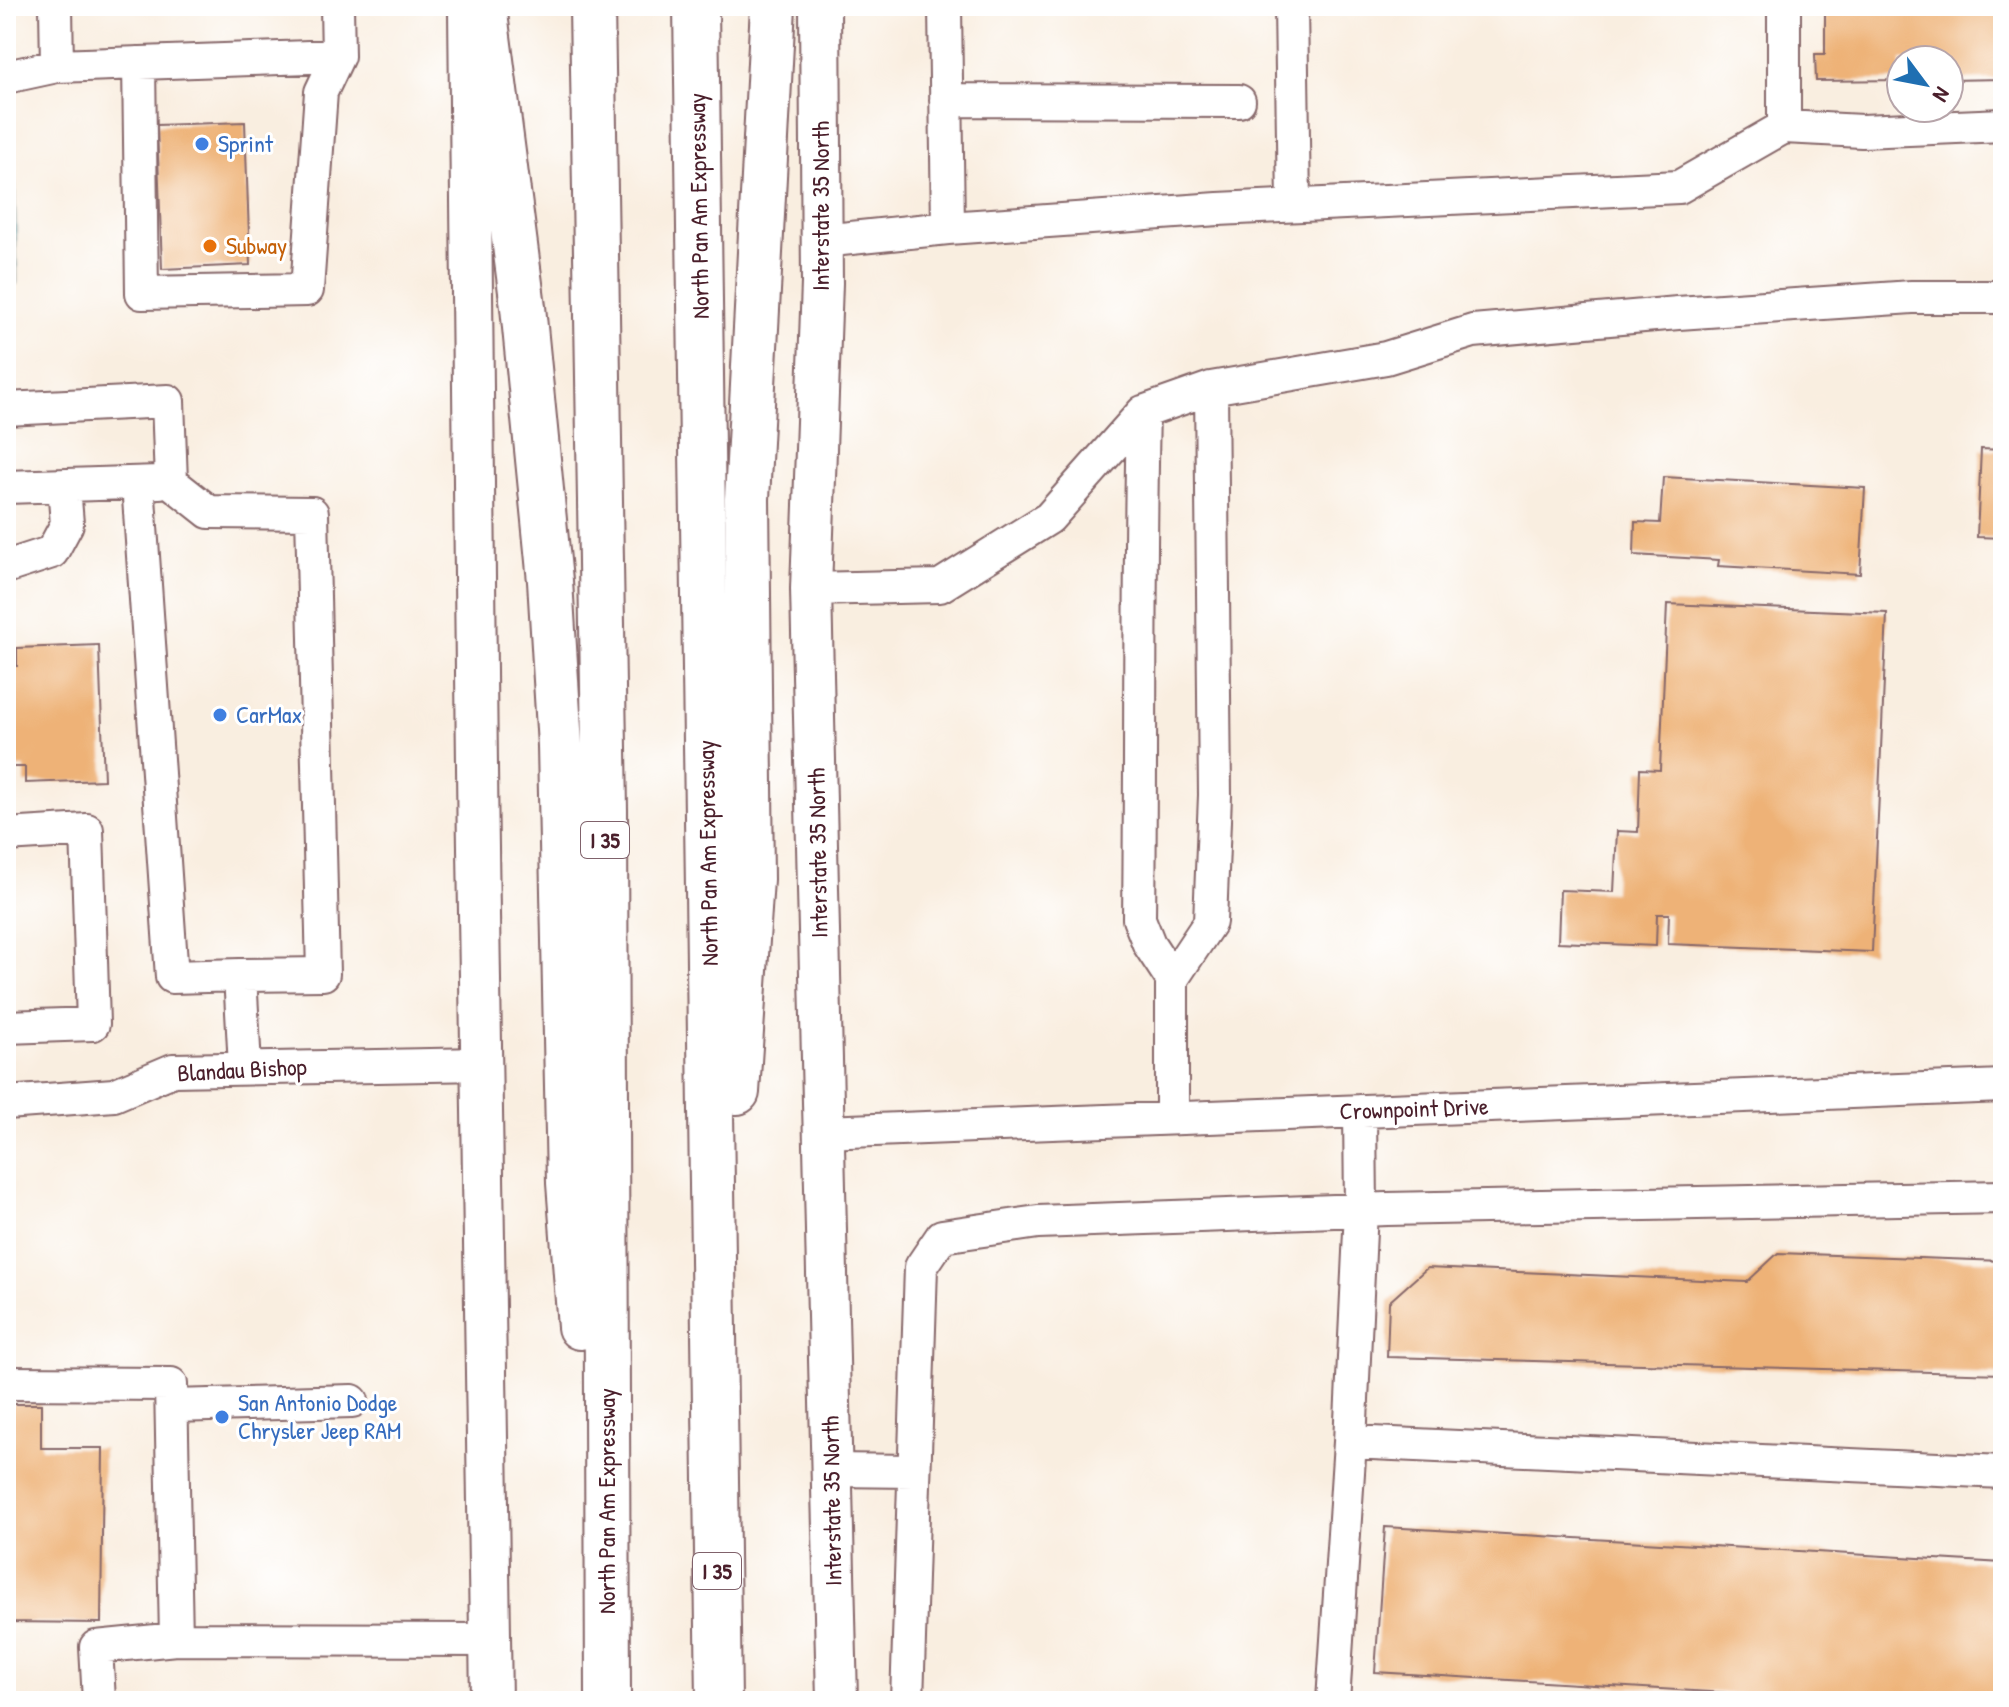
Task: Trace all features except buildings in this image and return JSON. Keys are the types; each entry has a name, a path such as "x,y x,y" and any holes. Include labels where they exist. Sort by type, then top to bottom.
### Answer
{"highway":[{"path":"484,6 523,307 550,581 560,746 569,1183 608,1687"},
{"name":"North Pan Am Expressway","path":"592,6 605,810 608,1687"},
{"name":"North Pan Am Expressway","path":"696,6 719,1701"},
{"path":"714,1442 751,879 747,499 773,6"}],"main road":[{"path":"469,6 472,540 483,1064 491,1701"},
{"name":"Interstate 35 North","path":"820,6 822,241 811,589 837,1701"}],"street":[{"path":"56,6 57,66"},
{"path":"139,63 142,293 307,290 321,92 338,56 337,6"},
{"path":"945,6 948,228"},
{"path":"1291,6 1294,205"},
{"path":"1784,6 1784,127"},
{"path":"6,77 57,66 338,56"},
{"path":"946,100 1239,101"},
{"path":"822,241 948,228 1294,205 1679,187 1784,127 1862,131 2003,125"},
{"path":"811,589 940,586 1049,518 1143,412 1211,388 1386,358 1473,331 1912,297 2003,297"},
{"path":"1172,979 1210,922 1215,795 1211,388"},
{"path":"6,409 168,401 171,482"},
{"path":"1143,412 1139,919 1149,944 1172,979 1172,1118"},
{"path":"6,487 64,486 138,483 171,482 209,512 312,513 323,974 172,977 138,483"},
{"path":"6,567 52,552 67,524 64,486"},
{"path":"6,835 87,830 93,1024 6,1027"},
{"path":"240,975 245,1067"},
{"name":"Blandau Bishop","path":"6,1103 114,1095 173,1070 483,1064"},
{"name":"Crownpoint Drive","path":"824,1132 2003,1086"},
{"path":"1333,1701 1361,1210 1360,1111"},
{"path":"907,1701 921,1267 942,1236 1038,1222 1361,1210 2003,1197"},
{"path":"6,1383 171,1384 176,1639"},
{"path":"173,1406 352,1401"},
{"path":"1350,1442 2003,1472"},
{"path":"832,1470 914,1471"},
{"path":"99,1701 96,1647 176,1639 490,1640"}],"water":[{"path":"6,133 13,135 17,283 6,292"}],"place":[{"name":"Sprint","path":"202,144"},
{"name":"Subway","path":"210,246"},
{"name":"CarMax","path":"220,715"},
{"name":"San Antonio Dodge Chrysler Jeep RAM","path":"222,1417"}]}
